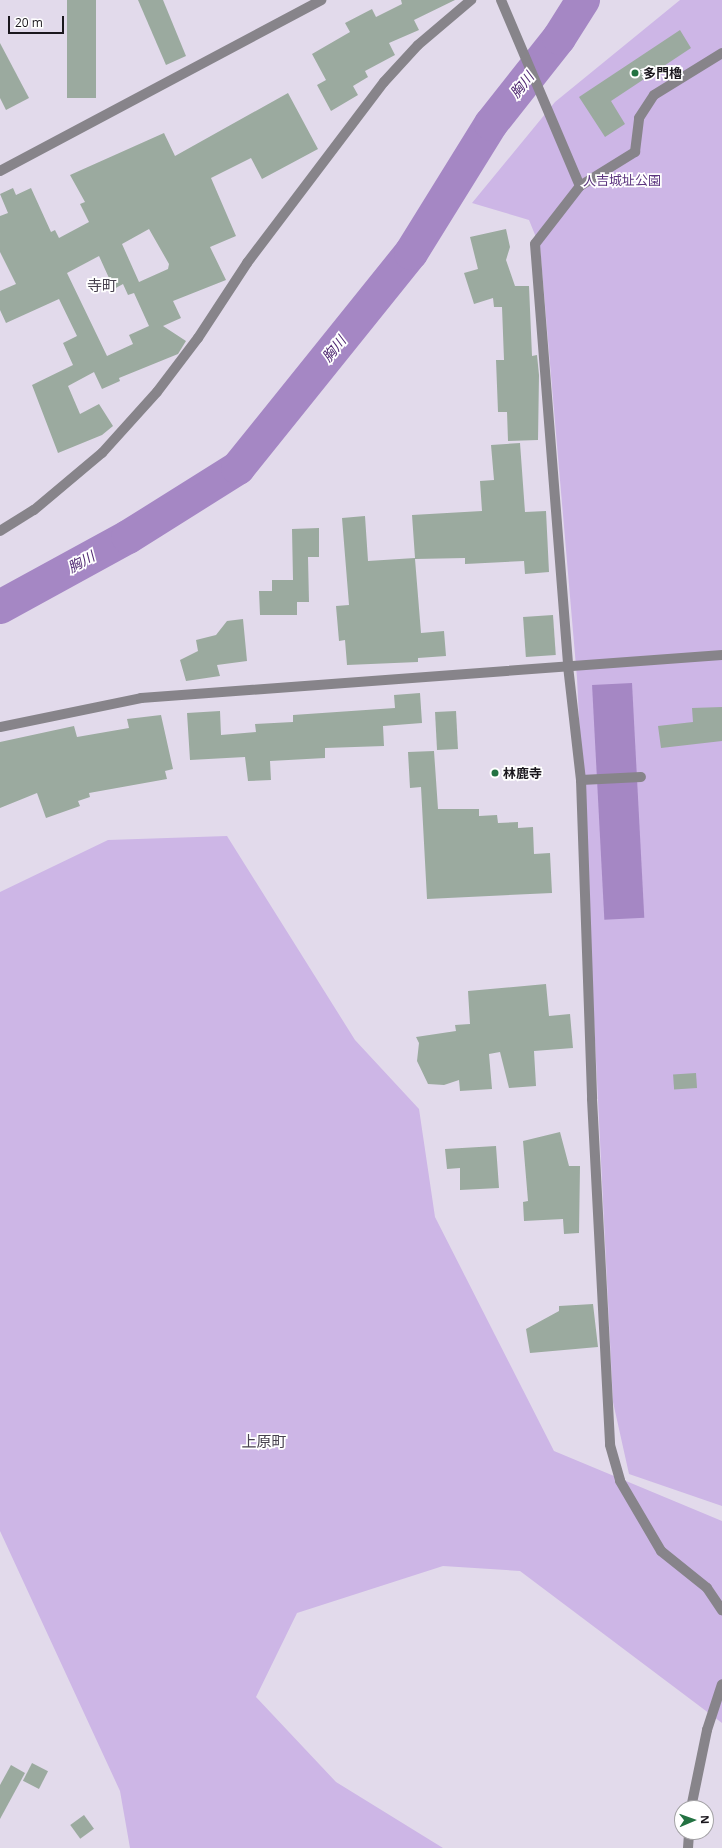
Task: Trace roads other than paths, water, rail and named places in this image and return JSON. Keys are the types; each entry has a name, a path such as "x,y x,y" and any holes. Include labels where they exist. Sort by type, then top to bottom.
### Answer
{"street":[{"path":"0,171 321,0"},
{"path":"0,531 34,510 102,453 157,392 198,338 247,263 384,82 418,45 471,0"},
{"path":"501,0 580,186"},
{"path":"722,53 654,95 639,118 635,152 580,186 535,244 568,666 581,780 589,927 592,1099 610,1445 620,1481 653,1539 662,1551 707,1588 722,1610"},
{"path":"0,727 141,698 329,687 568,666 722,655"},
{"path":"581,780 641,777"},
{"path":"693,1800 707,1730 722,1684"}],"waterway":[{"name":"胸川","path":"0,607 128,537 238,468 411,253 491,124 559,38 583,0"}],"place":[{"name":"多門櫓","path":"635,73"},
{"name":"林鹿寺","path":"495,773"}],"district":[{"name":"寺町","path":"102,286"},
{"name":"上原町","path":"264,1442"}],"park label":[{"name":"人吉城址公園","path":"622,180"}]}
